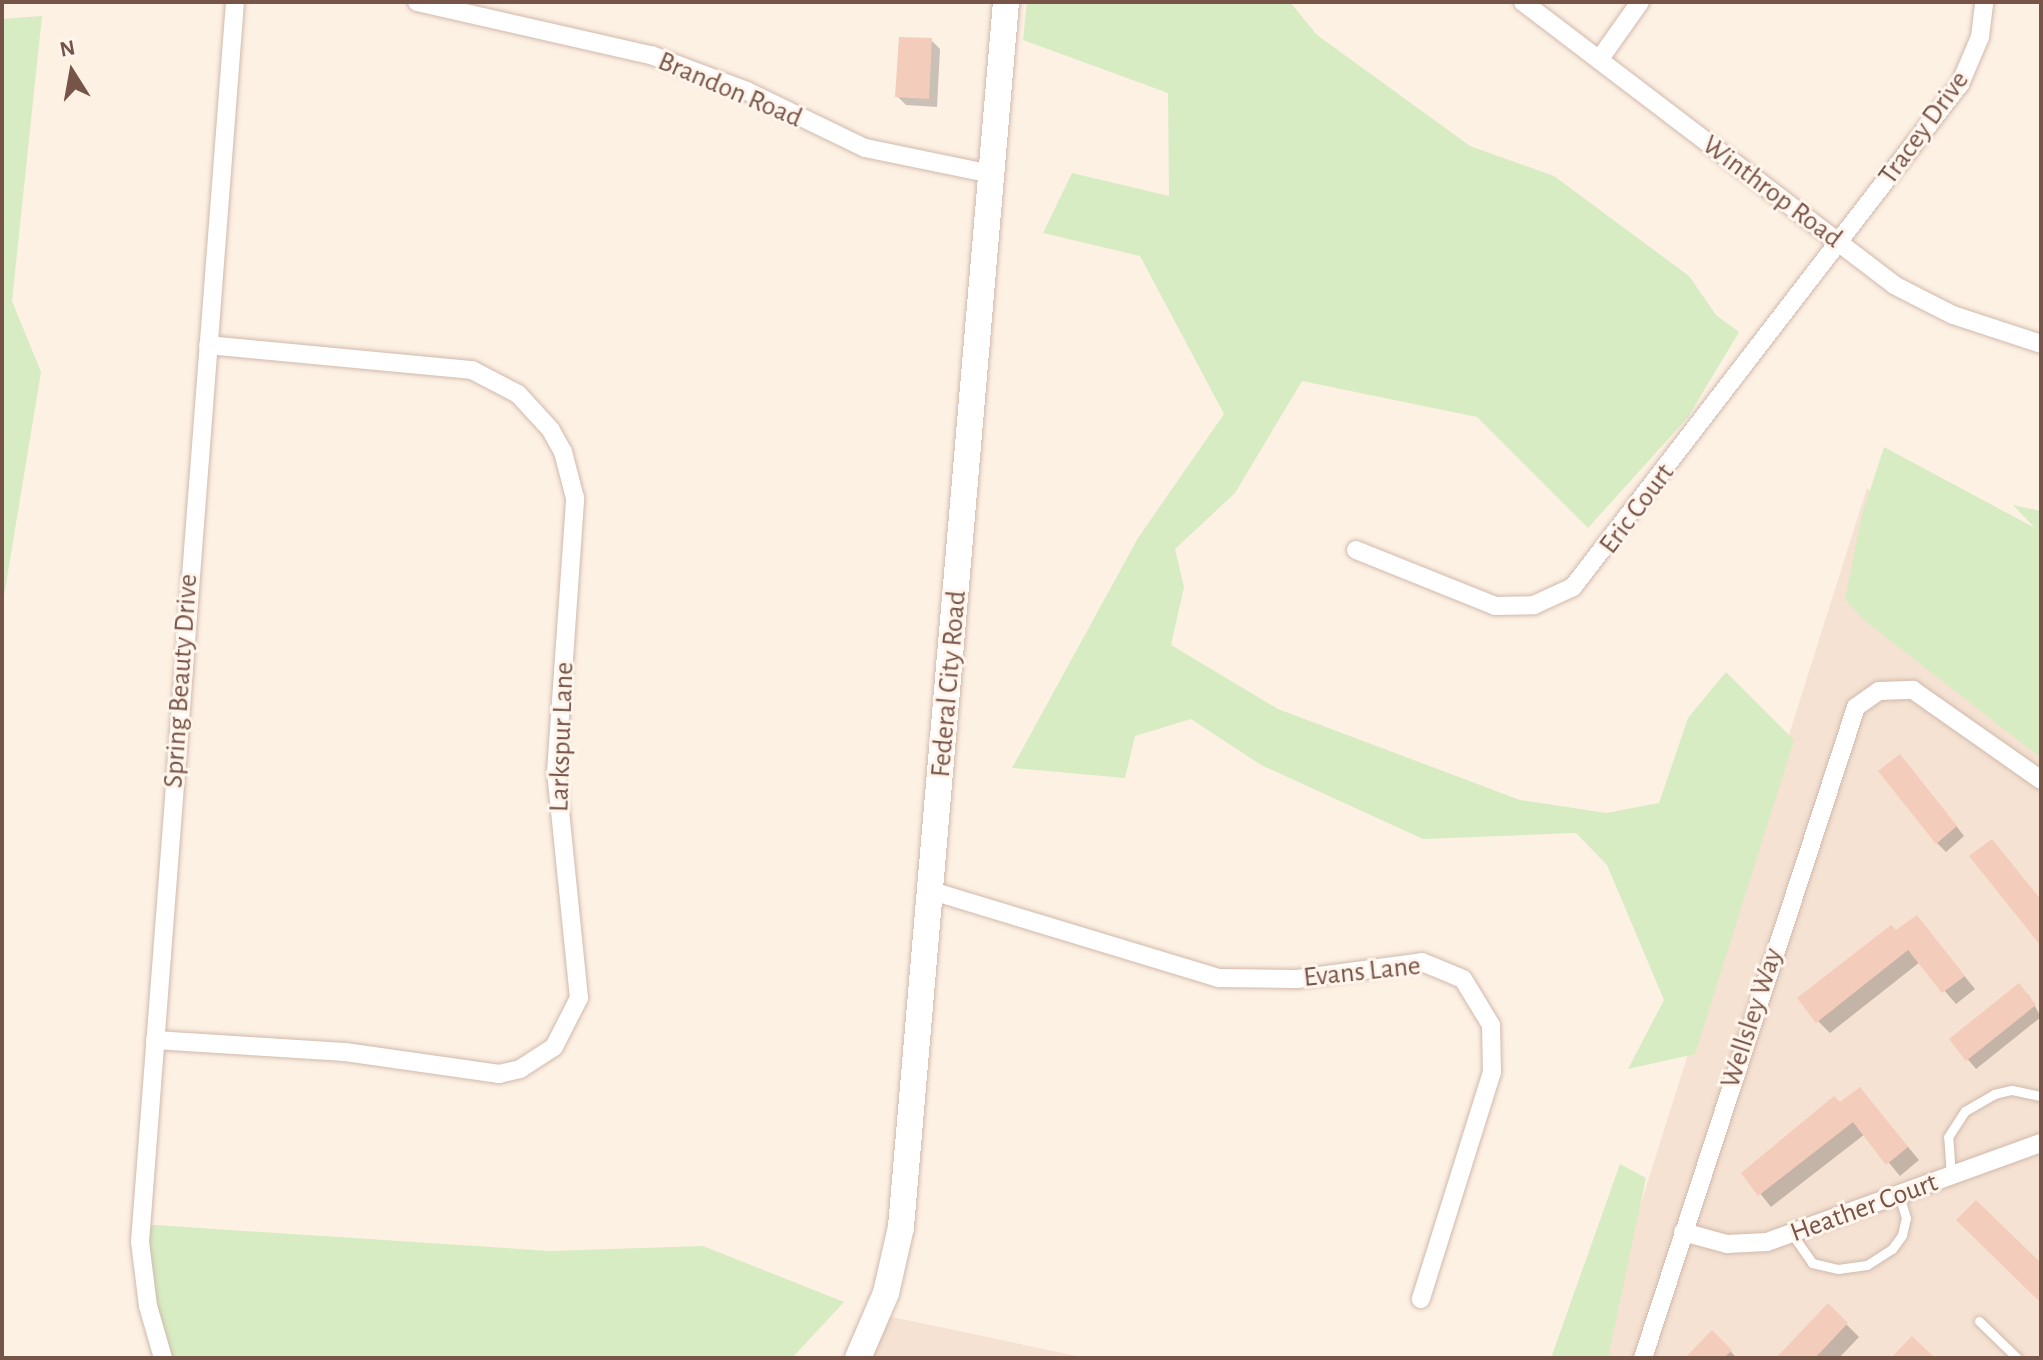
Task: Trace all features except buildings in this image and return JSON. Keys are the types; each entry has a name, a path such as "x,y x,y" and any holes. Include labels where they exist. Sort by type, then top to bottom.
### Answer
{"street":[{"name":"Spring Beauty Drive","path":"163,1358 148,1306 140,1242 235,2"},
{"name":"Brandon Road","path":"417,2 651,55 747,91 865,148 992,174"},
{"name":"Federal City Road","path":"858,1358 886,1293 901,1227 1006,2"},
{"name":"Winthrop Road","path":"1523,2 1839,244 1926,303 2041,344"},
{"path":"1599,60 1640,2"},
{"name":"Tracey Drive","path":"1839,244 1960,84 1980,37 1984,2"},
{"name":"Eric Court","path":"1356,550 1495,606 1534,605 1573,587 1839,244"},
{"name":"Larkspur Lane","path":"155,1040 345,1052 499,1074 520,1069 554,1047 579,998 556,773 575,498 563,452 551,430 518,394 472,370 208,345"},
{"name":"Wellsley Way","path":"1643,1358 1848,720 1879,691 1896,688 1927,696 2041,780"},
{"name":"Evans Lane","path":"932,891 1219,978 1285,980 1422,962 1463,979 1491,1025 1492,1072 1421,1299"},
{"name":"Heather Court","path":"1683,1232 1747,1246 1792,1234 2041,1143"}],"lane":[{"path":"1951,1176 1948,1137 1965,1111 2012,1090 2041,1096"},
{"path":"1792,1234 1812,1263 1838,1269 1867,1265 1892,1249 1902,1235 1906,1218 1899,1195"},
{"path":"1979,1321 2017,1358"}],"shaded area":[{"path":"1867,488 2041,618 2041,1358 1592,1358"},
{"path":"878,1314 1086,1358 857,1358"}],"green space":[{"path":"1027,2 1290,2 1317,35 1470,146 1554,176 1689,276 1716,315 1739,332 1688,417 1588,528 1477,417 1302,381 1235,493 1175,549 1184,587 1171,645 1278,709 1520,800 1606,813 1659,803 1688,718 1726,672 1794,740 1695,1054 1628,1069 1664,1000 1607,865 1576,833 1423,839 1261,765 1191,719 1135,736 1125,778 1012,768 1138,538 1224,414 1140,256 1043,233 1072,173 1169,196 1168,93 1023,40"},
{"path":"42,16 12,301 41,372 2,608 2,19"},
{"path":"1884,447 2035,528 2013,505 2041,511 2041,758 1864,620 1845,599 1862,515"},
{"path":"1620,1164 1646,1178 1608,1358 1551,1358"},
{"path":"140,1224 550,1251 703,1246 844,1302 792,1358 165,1358"}]}
